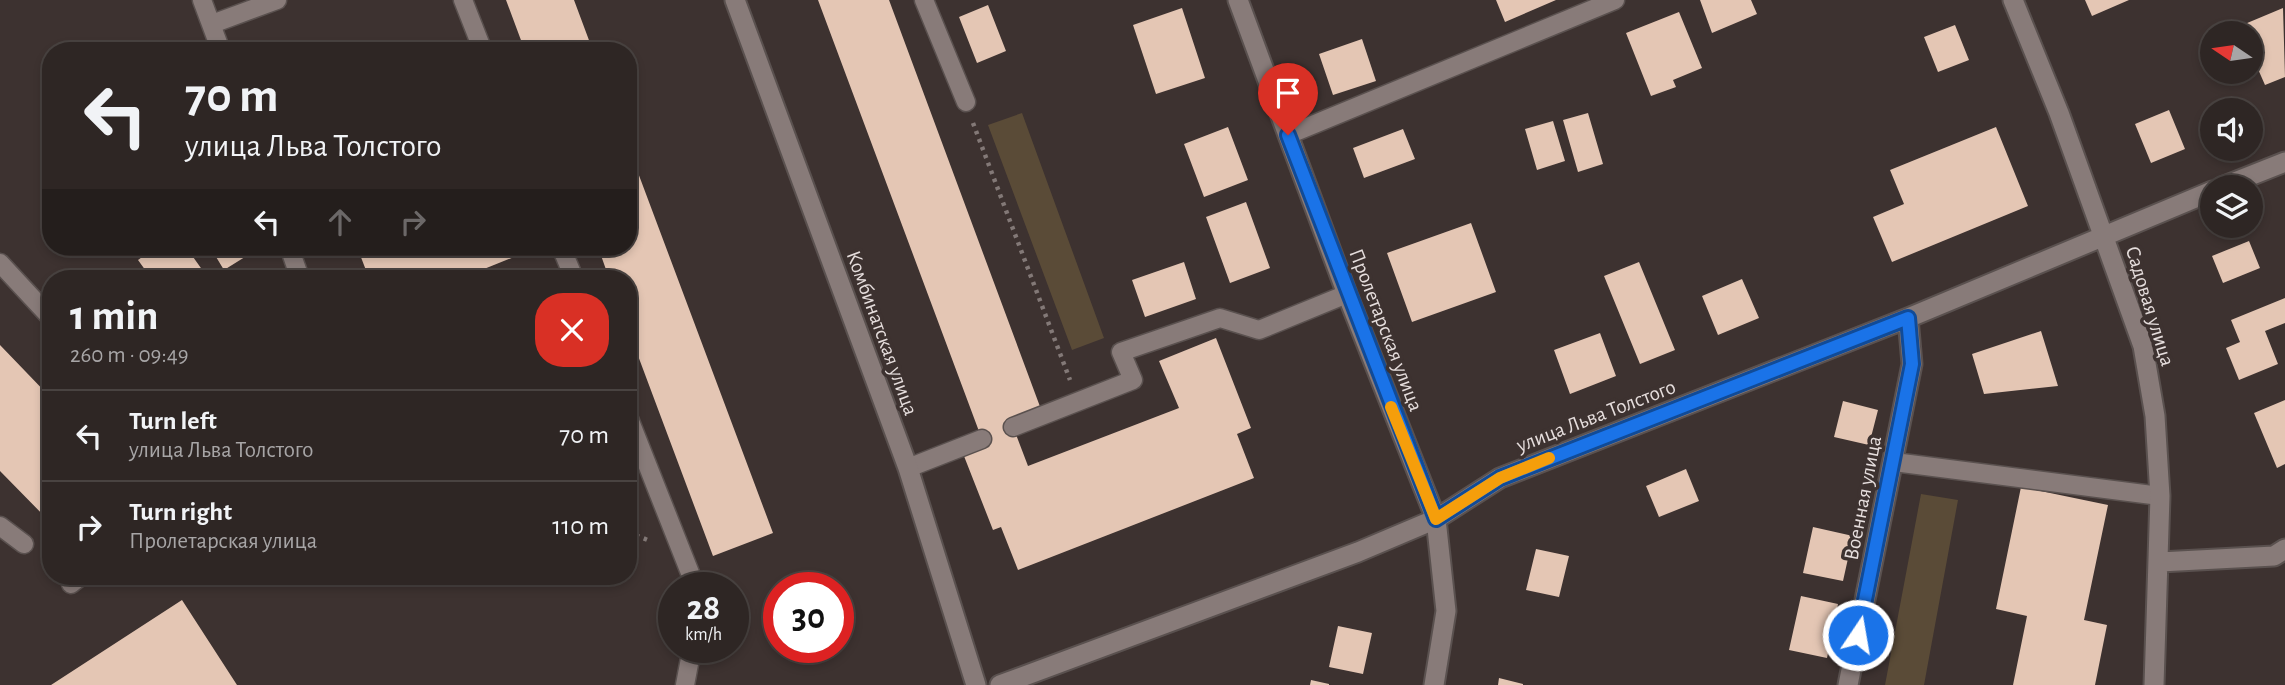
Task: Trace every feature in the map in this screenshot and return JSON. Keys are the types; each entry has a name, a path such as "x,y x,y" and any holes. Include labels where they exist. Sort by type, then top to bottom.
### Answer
{"street":[{"name":"Комбинатская улица","path":"735,0 908,468 976,685"},
{"name":"Пролетарская улица","path":"1238,0 1347,294 1436,519 1446,611 1434,685"},
{"name":"Садовая улица","path":"2013,0 2059,113 2143,346 2155,416 2160,496 2154,685"},
{"path":"2252,175 2285,162"},
{"name":"улица Льва Толстого","path":"1000,685 1358,552 1436,519 1500,478 1908,318 2200,196"},
{"name":"Военная улица","path":"1848,685 1912,364 1908,318"},
{"path":"2160,562 2274,556 2285,550"}],"lane":[{"path":"202,0 218,42"},
{"path":"212,24 277,0"},
{"path":"463,0 479,42"},
{"path":"924,0 965,102"},
{"path":"1288,135 1615,0"},
{"path":"0,263 42,308"},
{"path":"1013,427 1133,380 1121,352 1220,318 1259,330 1347,294"},
{"path":"637,439 690,572"},
{"path":"908,468 982,439"},
{"path":"1894,462 2160,496"},
{"path":"0,526 24,544"},
{"path":"685,685 689,663"}],"path":[{"path":"965,102 1077,401"}],"shaded area":[{"path":"1022,113 1104,338 1072,350 988,125"},
{"path":"1921,494 1958,500 1924,685 1885,685"}],"building":[{"path":"506,0 574,0 590,42 522,42"},
{"path":"818,0 889,0 1042,412 1012,424 1028,466 1179,408 1159,361 1216,338 1251,428 1237,434 1254,478 1018,570 1001,527 993,530 962,451 983,442"},
{"path":"1496,0 1556,0 1505,22"},
{"path":"1700,0 1751,0 1757,14 1712,33"},
{"path":"2085,0 2129,0 2092,16"},
{"path":"988,5 1006,51 977,63 959,17"},
{"path":"1182,8 1205,78 1156,94 1133,25"},
{"path":"2283,8 2285,77 2265,85 2263,21 2252,21"},
{"path":"1679,12 1702,68 1673,80 1676,87 1651,96 1626,33"},
{"path":"1955,25 1969,60 1938,72 1924,37"},
{"path":"1362,39 1376,81 1333,95 1319,54"},
{"path":"2169,110 2185,149 2151,163 2135,124"},
{"path":"1588,113 1603,164 1578,172 1563,120"},
{"path":"1553,121 1565,161 1537,170 1525,129"},
{"path":"1228,127 1248,180 1204,197 1184,144"},
{"path":"1996,127 2028,206 1892,262 1873,217 1904,204 1890,170"},
{"path":"1403,129 1415,159 1364,178 1353,148"},
{"path":"637,170 773,533 713,556 637,353 637,270 606,270 601,256 637,256"},
{"path":"1246,202 1270,268 1230,283 1206,217"},
{"path":"1471,223 1496,292 1412,322 1387,253"},
{"path":"2249,241 2260,268 2223,283 2212,256"},
{"path":"144,256 192,256 202,270 145,270 138,260"},
{"path":"215,256 247,256 224,270"},
{"path":"360,256 516,256 484,270 366,270"},
{"path":"1184,262 1196,299 1145,317 1132,280"},
{"path":"1639,262 1675,350 1640,364 1604,276"},
{"path":"1742,279 1759,318 1718,335 1702,296"},
{"path":"2285,298 2285,323 2265,331 2278,364 2239,380 2226,348 2240,342 2231,320"},
{"path":"2041,331 2058,386 1984,394 1972,354"},
{"path":"1600,333 1616,376 1570,394 1554,350"},
{"path":"0,345 42,389 42,514 0,471"},
{"path":"2285,400 2285,464 2277,468 2254,413"},
{"path":"1843,401 1878,410 1869,445 1834,437"},
{"path":"1686,469 1699,501 1659,517 1646,486"},
{"path":"2021,487 2108,505 2084,620 2107,625 2095,685 2013,685 2027,616 1996,609"},
{"path":"1813,527 1853,536 1843,581 1803,573"},
{"path":"1536,549 1569,556 1559,597 1526,590"},
{"path":"1801,596 1838,604 1827,658 1789,650"},
{"path":"182,600 237,685 51,685"},
{"path":"1338,626 1372,633 1363,674 1329,667"},
{"path":"1499,678 1523,684 1523,685 1498,685"},
{"path":"1311,680 1329,684 1329,685 1310,685"}],"slow traffic":[{"path":"1391,407 1436,519 1500,478 1549,458"}],"route":[{"path":"1288,135 1347,294 1436,519 1500,478 1908,318 1912,364 1858,635"}]}
